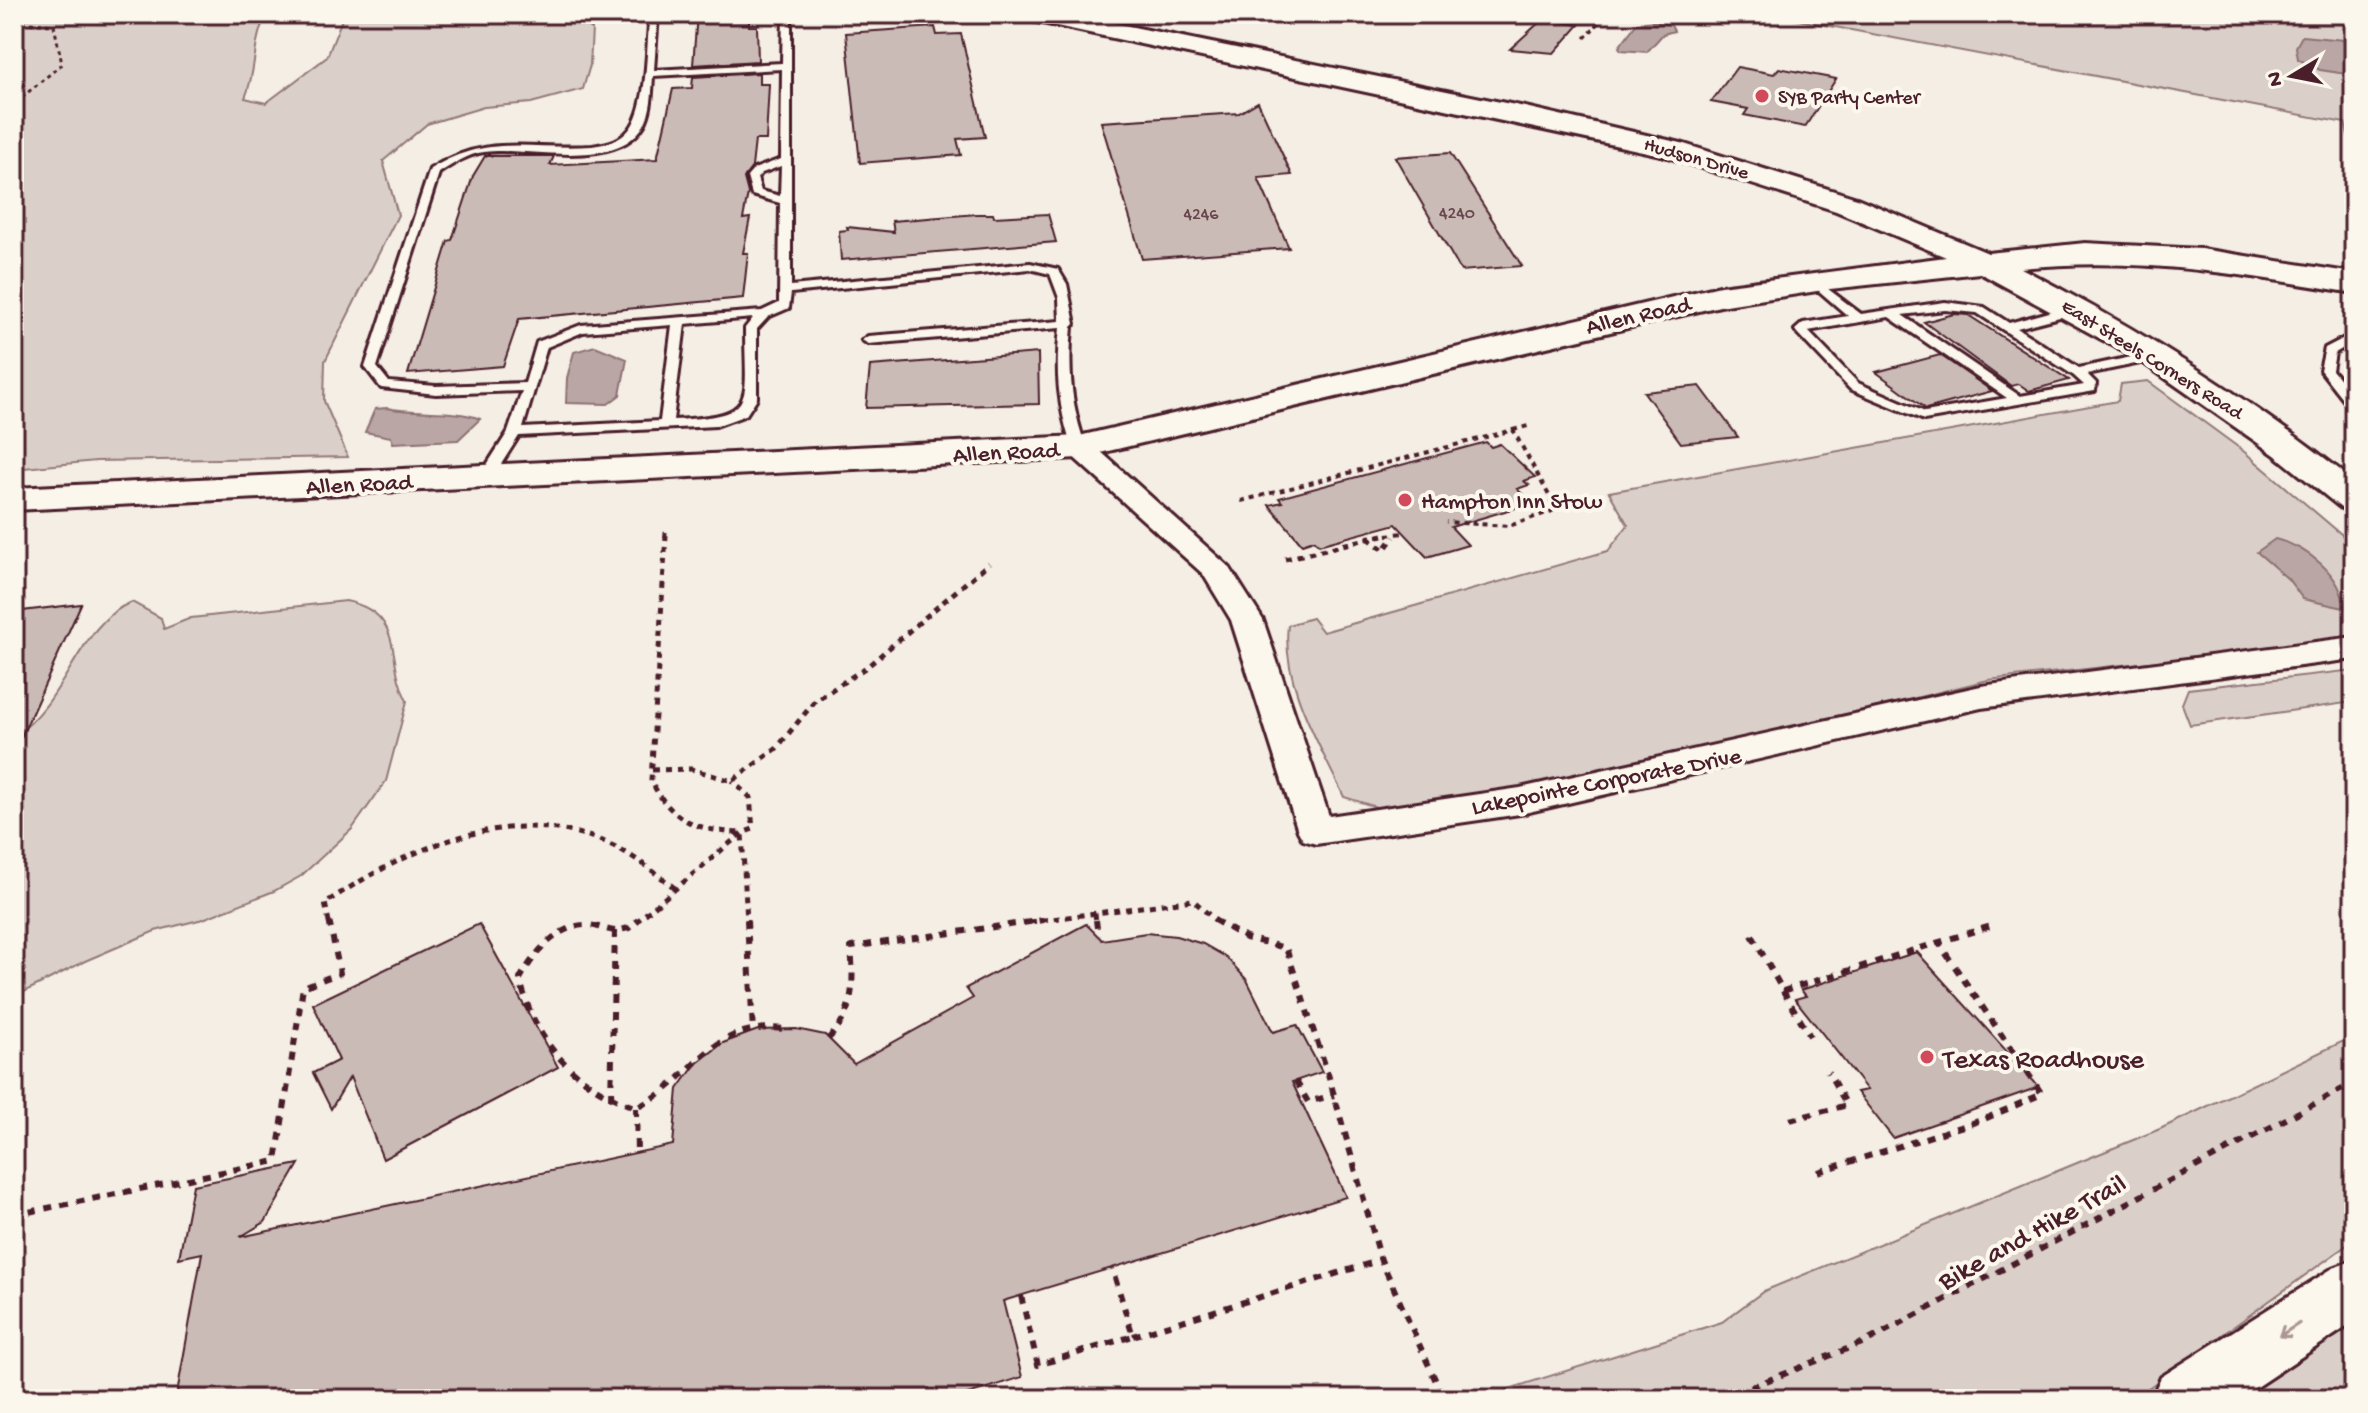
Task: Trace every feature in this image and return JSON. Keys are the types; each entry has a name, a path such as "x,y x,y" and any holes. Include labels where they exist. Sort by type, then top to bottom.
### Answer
{"main road":[{"name":"Hudson Drive","path":"1033,14 1499,109 1695,155 1842,204 1979,262 2085,252 2158,254 2354,283"},
{"name":"Allen Road","path":"14,499 1079,447 1663,307 1815,282 1979,262"},
{"name":"East Steels Corners Road","path":"1979,262 2075,309 2196,379 2276,436 2354,500"},
{"path":"2183,1399 2354,1288"}],"street":[{"name":"Lakepointe Corporate Drive","path":"1079,447 1215,568 1247,620 1316,831 1520,801 1981,697 2354,648"}],"lane":[{"path":"530,387 436,390 385,385 371,367 434,171 456,156 485,149 556,151 607,147 629,137 640,123 654,14"},
{"path":"486,477 515,432 541,345 581,329 764,314 785,305 787,14"},
{"path":"647,73 787,66"},
{"path":"786,161 758,171 752,177 756,193 786,201"},
{"path":"785,290 1030,266 1054,271 1065,286 1069,324 1062,377 1069,418 1079,447"},
{"path":"1815,282 1858,318"},
{"path":"1962,306 1980,310 2077,372 2090,383 2091,388 1929,416 1854,386 1801,330 1807,326 1858,318 1962,306"},
{"path":"2009,327 2075,309"},
{"path":"515,432 716,422 741,412 751,398 751,328 764,314"},
{"path":"1892,314 2019,401"},
{"path":"666,424 679,321"},
{"path":"868,340 1069,324"},
{"path":"2351,340 2329,351 2326,370 2354,404"},
{"path":"2077,372 2155,356"}],"path":[{"path":"1585,38 1601,21 1601,14"},
{"path":"14,22 36,21 54,25 60,37 62,64 14,104"},
{"path":"1241,501 1528,426"},
{"path":"1446,522 1509,526 1552,511 1551,499 1513,430"},
{"path":"666,529 651,780 658,798 672,816 711,832 742,833"},
{"path":"1285,559 1368,537 1405,533"},
{"path":"1368,537 1384,550 1397,535"},
{"path":"732,781 776,749 815,701 868,666 989,563"},
{"path":"652,770 691,769 732,781 750,797 753,829 742,833 629,928 615,931 588,925 562,934 540,949 527,964 520,979 523,992 563,1069 611,1099 636,1108 658,1101 718,1041 753,1028 786,1029"},
{"path":"14,1215 276,1161 303,987 340,973 325,903 382,866 456,836 485,829 553,829 606,842 676,889"},
{"path":"742,833 753,1028"},
{"path":"828,1039 844,1025 854,995 851,947 1193,900 1210,920 1234,935 1286,948 1334,1095 1381,1260 1444,1399"},
{"path":"1095,913 1098,936"},
{"path":"1783,991 1994,925"},
{"path":"611,1099 615,931"},
{"path":"1752,935 1810,1036"},
{"path":"1818,1172 1982,1120 2042,1094 1938,942"},
{"path":"1790,1120 1847,1105 1828,1072"},
{"path":"1296,1081 1308,1102 1334,1095"},
{"name":"Bike and Hike Trail","path":"1721,1399 1867,1341 1962,1294 2354,1083"},
{"path":"636,1108 637,1152"},
{"path":"1021,1296 1038,1365 1381,1260"},
{"path":"1112,1268 1133,1336"}],"shaded area":[{"path":"14,14 267,14 259,34 245,98 266,103 327,57 344,14 569,14 592,29 590,65 583,89 531,103 484,107 427,124 383,161 398,215 325,361 324,401 348,457 96,461 14,469"},
{"path":"1766,14 2354,14 2354,158 2345,123"},
{"path":"1654,21 1671,25 1674,31 1663,34 1647,52 1621,50 1619,47 1637,23"},
{"path":"2302,36 2354,41 2354,75 2320,70 2298,59 2296,47"},
{"path":"595,346 627,359 620,395 608,404 566,403 567,378 574,352"},
{"path":"2148,381 2242,450 2354,545 2354,639 1988,680 1762,736 1539,785 1386,810 1344,797 1304,713 1290,669 1288,625 1312,618 1323,632 1608,551 1628,525 1609,492 2118,401 2121,384"},
{"path":"375,409 460,414 480,419 458,440 393,443 391,437 365,432"},
{"path":"2275,539 2299,548 2321,564 2337,584 2344,608 2303,599 2288,579 2257,552"},
{"path":"346,601 365,607 378,616 386,628 407,701 386,781 352,829 301,876 274,891 203,919 155,931 85,961 14,997 14,736 48,703 98,627 114,612 132,602 161,618 164,629 191,618"},
{"path":"2354,670 2354,702 2190,725 2182,704 2188,689"},
{"path":"2354,1036 2354,1240 2133,1399 1477,1399 1722,1322 1764,1291 2160,1129"},
{"path":"2354,1312 2354,1399 2235,1399"}],"building":[{"path":"697,14 749,14 749,26 757,26 758,61 693,65"},
{"path":"1543,19 1579,25 1554,53 1510,49"},
{"path":"935,27 937,35 961,34 985,137 957,139 961,155 860,163 846,33"},
{"path":"1737,67 1774,74 1779,68 1836,79 1805,127 1744,115 1748,109 1711,102"},
{"path":"759,73 759,84 769,84 766,140 755,140 752,167 744,178 748,193 743,219 750,218 743,253 748,253 743,298 519,319 503,366 408,374 448,241 452,240 473,176 485,156 554,156 550,165 657,159 673,89 692,88 693,77"},
{"path":"1258,102 1292,175 1258,178 1289,248 1142,259 1101,122 1239,113"},
{"path":"1450,153 1522,266 1461,271 1395,157"},
{"path":"993,214 994,217 1048,214 1056,242 841,260 839,231 848,230 847,227 894,232 892,221"},
{"path":"1954,314 1968,315 2069,380 2029,391 2019,384 2011,386 1924,322"},
{"path":"1038,353 1039,404 866,408 870,366"},
{"path":"1940,355 1992,391 1926,409 1876,372"},
{"path":"1700,386 1738,437 1681,443 1644,392"},
{"name":"Hampton Inn Stow","path":"1486,442 1491,447 1500,444 1535,477 1524,481 1529,485 1517,489 1532,503 1451,527 1468,545 1427,557 1396,524 1319,545 1314,540 1302,544 1269,505 1282,502 1279,498"},
{"path":"81,604 14,753 14,612"},
{"path":"479,924 558,1067 383,1159 350,1077 331,1109 313,1073 339,1060 313,1004"},
{"path":"1086,924 1102,940 1146,933 1176,936 1203,944 1226,957 1247,980 1273,1032 1297,1025 1322,1072 1292,1082 1346,1197 1003,1301 1022,1377 952,1399 176,1399 202,1253 179,1258 193,1185 299,1164 265,1222 240,1237 673,1145 678,1089 696,1064 723,1043 758,1030 796,1029 825,1035 854,1064 973,998 966,988"},
{"name":"Texas Roadhouse","path":"1917,952 2039,1087 1893,1138 1857,1092 1867,1090 1795,999 1806,996 1801,990"}],"place":[{"name":"SYB Party Center","path":"1762,96"},
{"name":"Hampton Inn Stow","path":"1405,500"},
{"name":"Texas Roadhouse","path":"1927,1057"}]}
